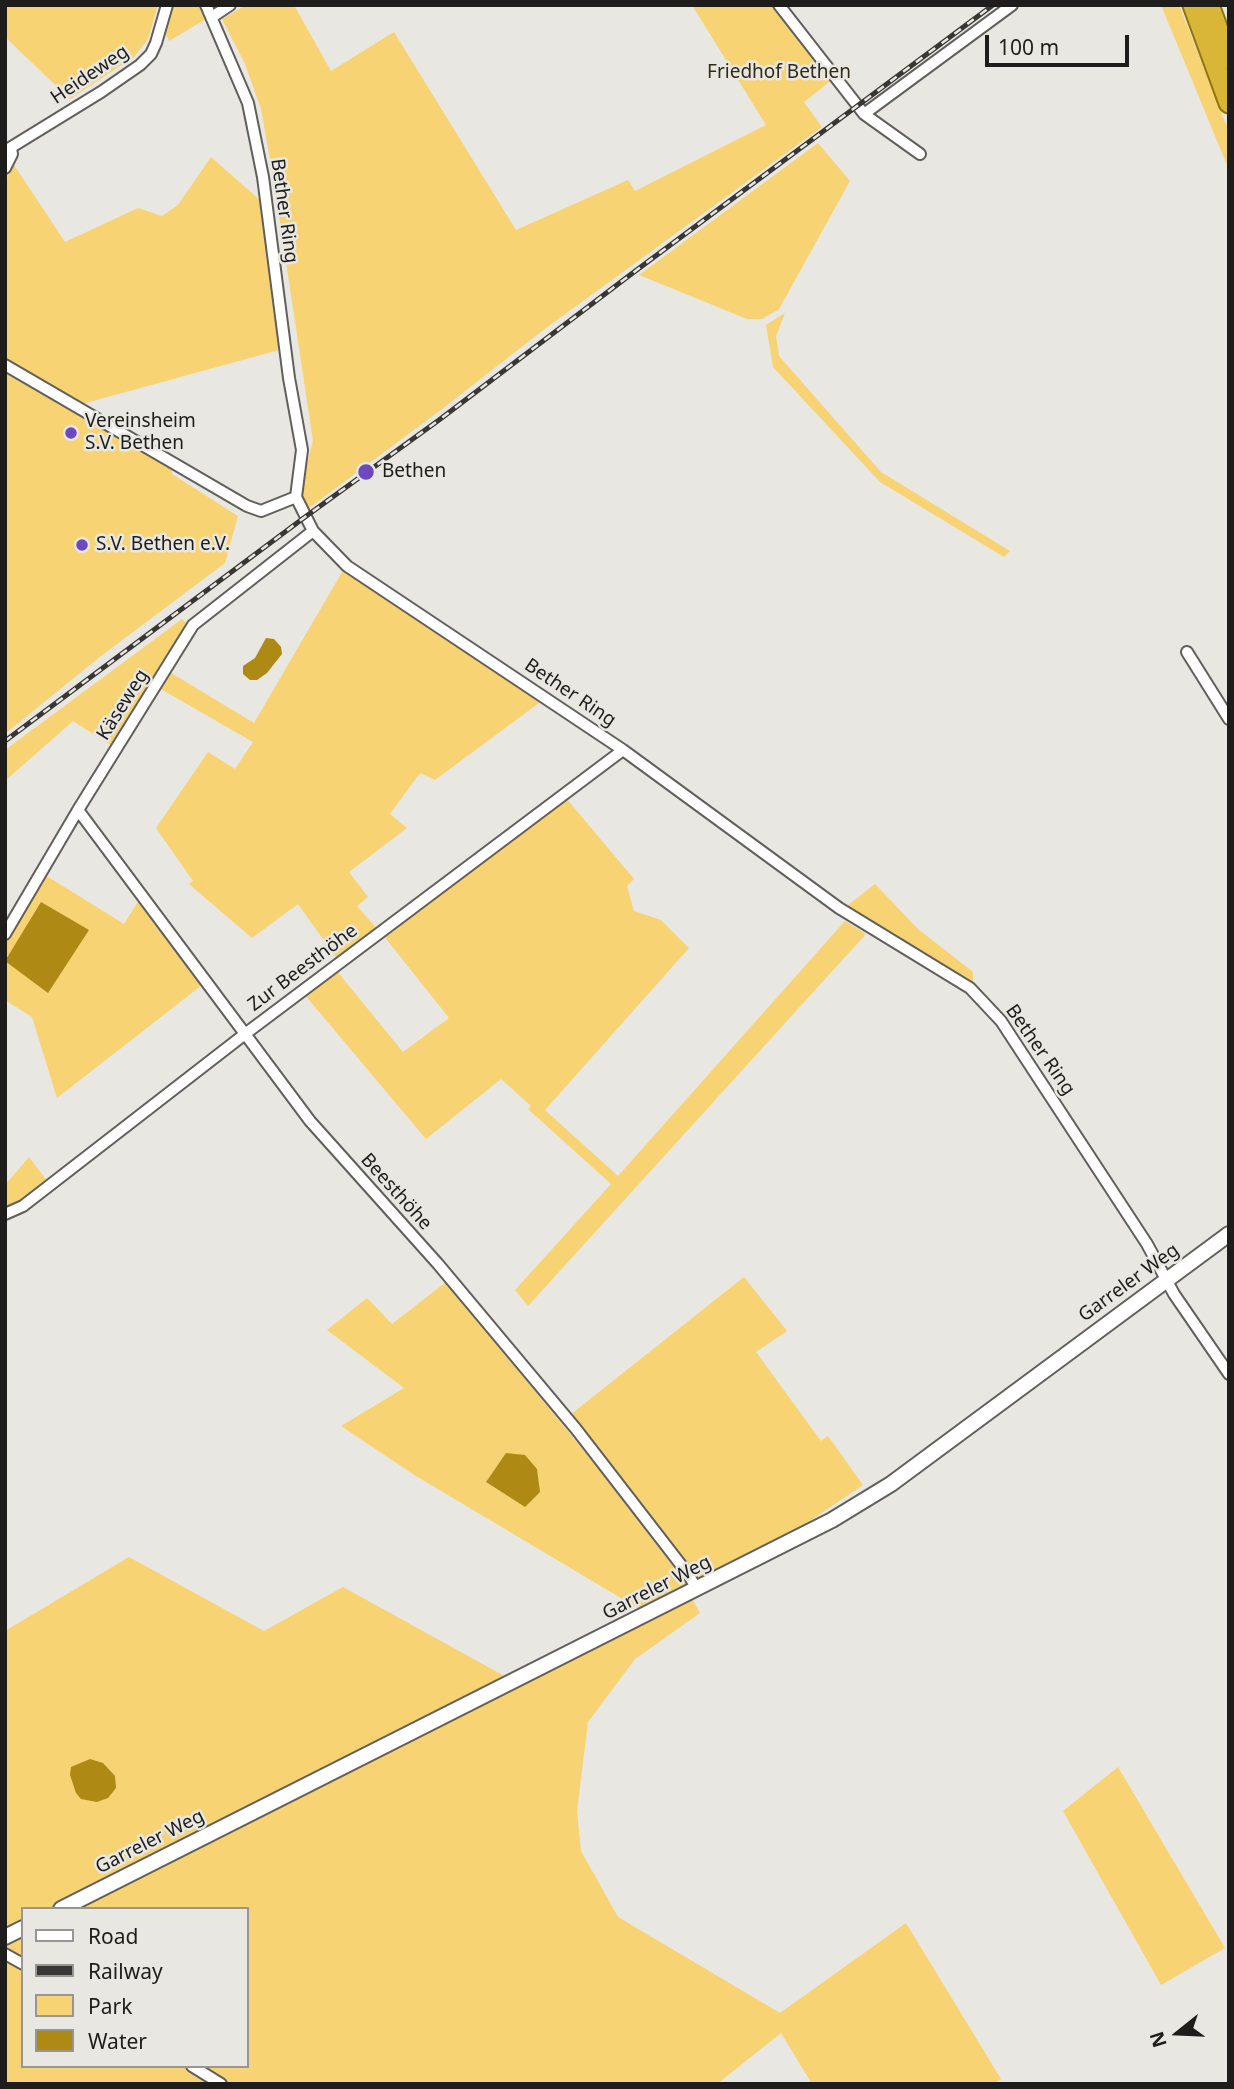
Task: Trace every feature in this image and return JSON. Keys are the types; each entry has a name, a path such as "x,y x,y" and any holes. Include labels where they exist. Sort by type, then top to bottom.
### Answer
{"highway":[{"path":"1192,5 1229,103"},
{"path":"1209,5 1229,59"}],"street":[{"name":"Heideweg","path":"8,150 140,65 151,54 156,43 167,5"},
{"name":"Bether Ring","path":"206,5 248,103 263,177 289,378 302,450 296,497 313,531 347,566 623,750 839,908 970,988 1001,1021 1147,1244 1181,1305 1229,1374"},
{"path":"212,17 230,5"},
{"path":"779,5 864,114 920,154"},
{"path":"864,114 1012,5"},
{"path":"5,168 12,154 8,150"},
{"path":"5,365 247,506 261,511 296,497"},
{"name":"Käseweg","path":"5,934 193,625 313,531"},
{"path":"1186,652 1229,719"},
{"name":"Zur Beesthöhe","path":"5,1214 23,1206 245,1034 623,750"},
{"name":"Beesthöhe","path":"78,810 310,1121 438,1264 576,1429 697,1589"},
{"name":"Garreler Weg","path":"65,1907 832,1520 891,1484 1229,1234"},
{"path":"5,1937 21,1929"},
{"path":"5,1954 21,1963"},
{"path":"195,2068 221,2084"}],"green space":[{"path":"5,5 158,5 148,39 135,56 70,99 5,37"},
{"path":"173,5 200,5 206,19 169,41 165,32"},
{"name":"Friedhof Bethen","path":"246,5 294,5 331,71 394,32 516,230 628,180 635,191 766,125 692,5 772,5 832,80 804,102 822,127 546,328 305,511 299,495 313,441 273,176 261,109 245,64 222,19"},
{"path":"1161,5 1179,5 1229,132 1229,170"},
{"path":"818,143 850,181 779,309 762,319 747,319 639,275"},
{"path":"211,157 261,201 279,350 82,404 5,360 5,181 14,165 65,242 138,208 162,216 178,205"},
{"path":"785,313 776,336 779,356 881,472 1010,551 1004,557 880,482 773,367 766,325"},
{"path":"5,371 172,469 172,474 238,516 225,563 101,656 5,734"},
{"path":"345,567 543,700 435,780 420,773 390,814 407,828 349,872 368,897 357,906 378,930 338,960 298,904 252,938 189,884 193,881 156,828 208,752 235,769 253,742 159,688 168,671 254,723"},
{"path":"182,619 188,624 112,746 73,721 5,781 5,750"},
{"path":"566,798 634,879 627,886 634,911 661,920 689,948 545,1110 618,1176 845,921 866,934 528,1306 515,1290 611,1184 528,1109 531,1106 501,1079 426,1139 304,994 336,970 403,1052 449,1018 383,935"},
{"path":"45,875 124,924 139,900 202,985 57,1098 32,1017 5,1000 5,940"},
{"path":"875,884 918,929 973,972 973,986 847,906"},
{"path":"29,1157 48,1182 5,1209 5,1185"},
{"path":"744,1277 787,1331 756,1352 821,1441 828,1436 863,1485 801,1527 696,1579 570,1415"},
{"path":"446,1282 606,1478 688,1586 641,1610 416,1476 341,1426 404,1388 327,1330 367,1298 392,1324","holes":["506,1453 525,1507 486,1482"]},
{"path":"129,1557 264,1631 343,1587 519,1684 691,1597 700,1613 635,1659 588,1722 577,1811 581,1851 618,1917 780,2013 906,1923 1001,2079 993,2084 812,2084 781,2033 717,2084 5,2084 5,1631"},
{"path":"1118,1767 1225,1948 1161,1985 1063,1811"}],"water":[{"path":"266,638 274,639 281,647 282,654 267,673 257,680 250,680 243,674 243,666 255,658"},
{"path":"41,902 89,930 48,993 5,961"},
{"path":"506,1453 525,1455 537,1469 540,1492 525,1507 486,1482"},
{"path":"90,1759 103,1763 115,1776 116,1788 108,1798 97,1802 81,1799 70,1775 71,1767"}],"railway":[{"path":"5,741 993,5"}],"place":[{"name":"Vereinsheim S.V. Bethen","path":"71,433"},
{"name":"Bethen","path":"366,472"},
{"name":"S.V. Bethen e.V.","path":"82,545"}]}
